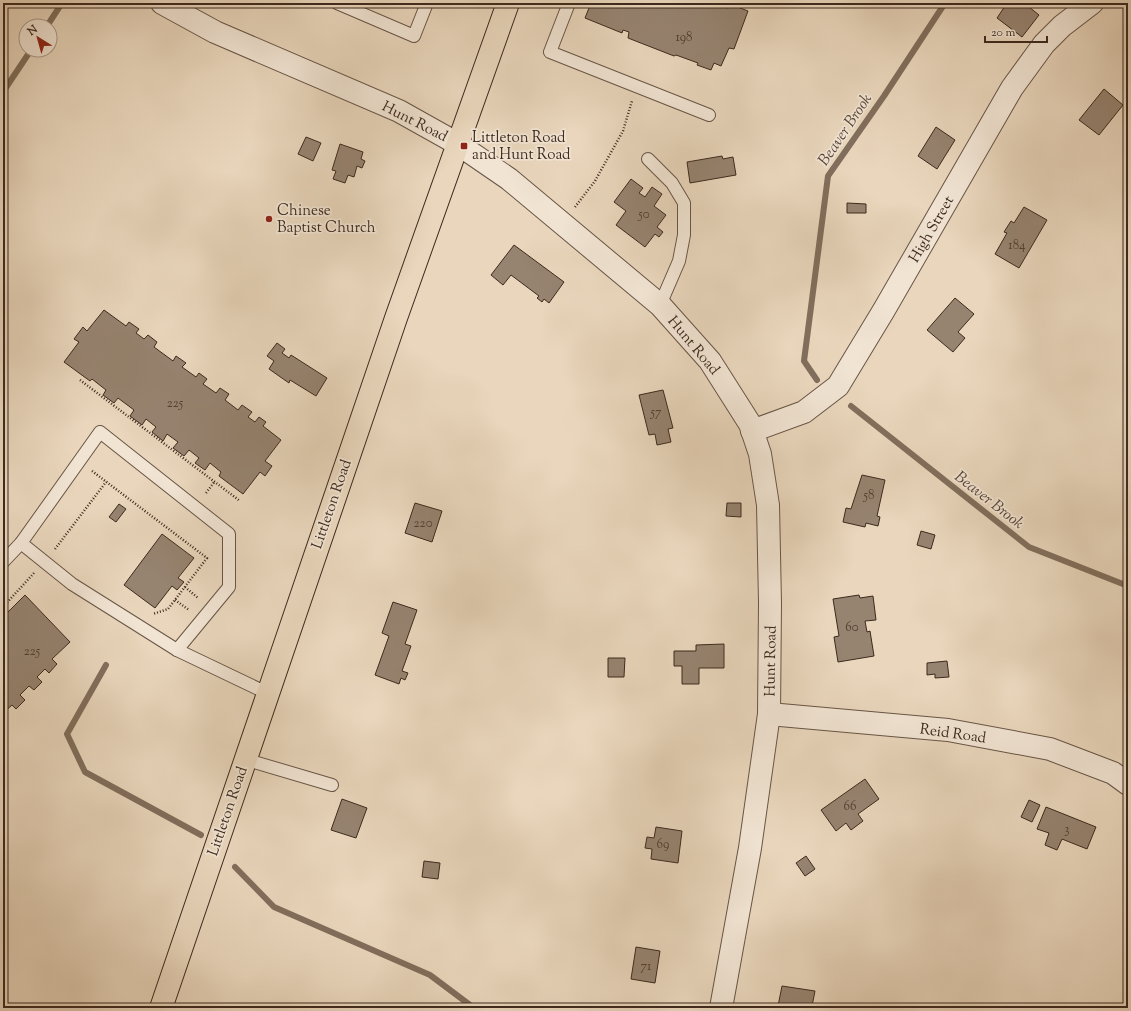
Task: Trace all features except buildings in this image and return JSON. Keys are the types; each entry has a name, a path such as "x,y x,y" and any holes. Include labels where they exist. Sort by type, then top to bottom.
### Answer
{"main road":[{"name":"Littleton Road","path":"161,1008 244,759 396,318 508,3"}],"street":[{"name":"Hunt Road","path":"162,3 215,32 399,111 458,144 509,179 660,305 710,360 750,424 760,454 768,505 770,603 769,714 750,848 722,1008"},
{"name":"High Street","path":"752,431 804,412 838,386 884,310 1012,88 1044,44 1062,26 1092,3"},
{"name":"Reid Road","path":"769,714 948,730 1050,750 1113,772 1128,784"}],"lane":[{"path":"337,3 414,36 427,3"},
{"path":"569,3 550,52 709,115"},
{"path":"648,159 672,183 684,203 684,235 679,261 660,305"},
{"path":"3,562 21,543 100,432 229,534 229,587 177,650"},
{"path":"21,543 72,584 177,650 267,693"},
{"path":"244,759 332,785"}],"path":[{"path":"562,223 595,181 622,131 636,86"},
{"path":"80,380 240,500"},
{"path":"79,461 207,558 168,609 150,615"},
{"path":"206,493 215,481"},
{"path":"60,554 55,550 106,482"},
{"path":"3,607 35,573"},
{"path":"175,600 189,610"}],"waterway":[{"path":"52,18 62,3"},
{"name":"Beaver Brook","path":"817,380 804,361 828,176 884,96 945,3"},
{"path":"3,92 26,58"},
{"name":"Beaver Brook","path":"851,406 1029,547 1128,586"},
{"path":"106,665 67,734 85,772 201,835"},
{"path":"235,867 274,907 430,975 474,1008"}],"place":[{"name":"Littleton Road and Hunt Road","path":"464,146"},
{"name":"Chinese Baptist Church","path":"269,219"}]}
